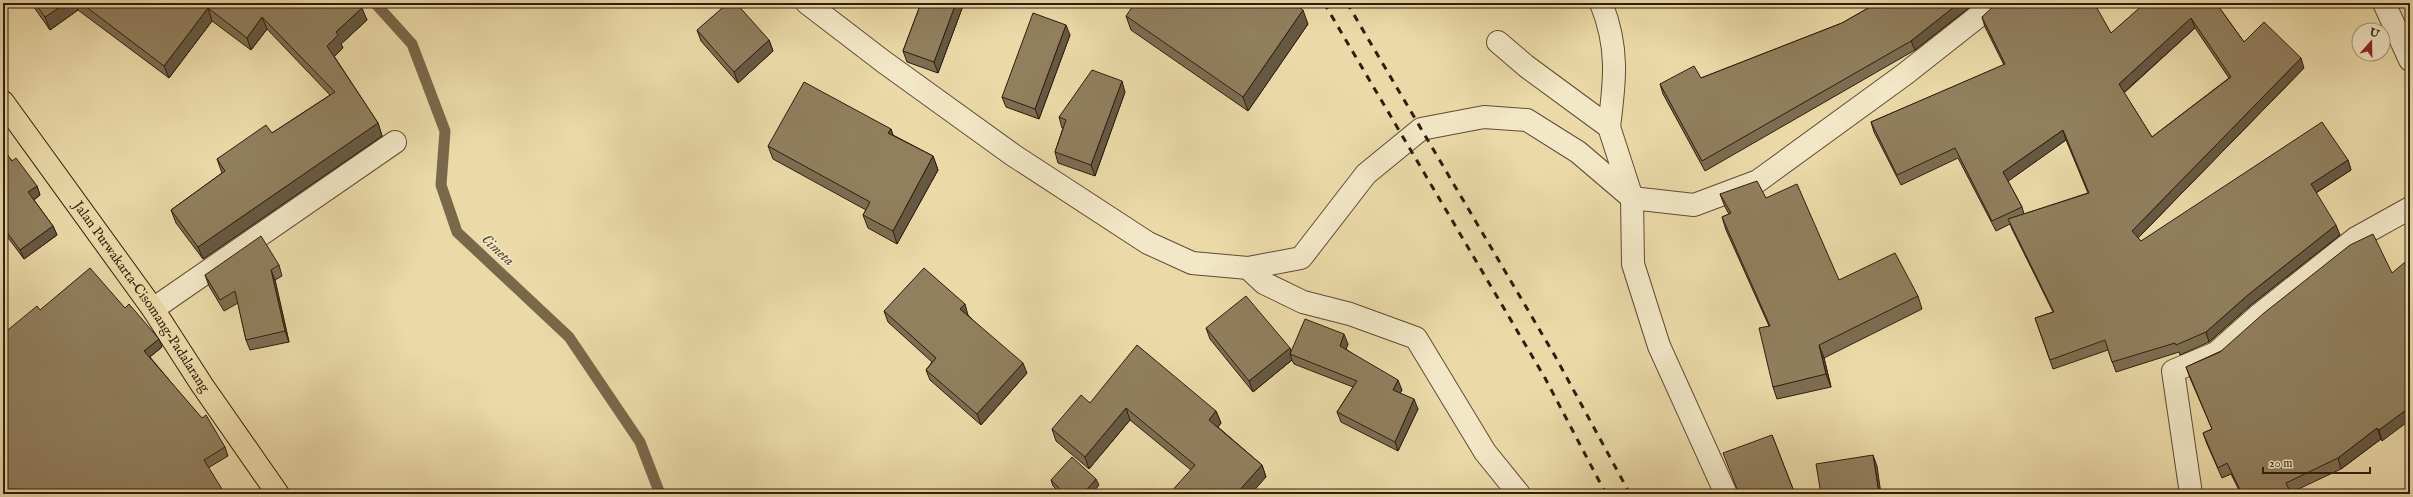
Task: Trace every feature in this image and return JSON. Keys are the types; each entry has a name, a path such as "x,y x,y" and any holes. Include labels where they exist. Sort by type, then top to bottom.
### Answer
{"highway":[{"name":"Jalan Purwakarta–Cisomang–Padalarang","path":"3,102 153,309 202,386 278,494"}],"street":[{"path":"808,3 884,62 1013,155 1148,243 1192,263 1248,268 1301,258 1366,174 1421,129 1484,117 1527,120 1578,152 1632,198 1694,205 1758,181 1905,74 1995,3"},
{"path":"1601,3 1613,36 1616,74 1609,127 1632,198 1633,264 1656,338 1726,494"},
{"path":"2384,3 2410,60"},
{"path":"1498,42 1526,66 1609,127"},
{"path":"153,309 395,142"},
{"path":"2191,494 2173,371 2216,353 2260,314 2356,238 2410,208"},
{"path":"1248,268 1264,283 1303,302 1350,314 1416,338 1485,452 1519,494"}],"building":[{"path":"35,3 66,3 45,17"},
{"path":"81,3 358,3 362,8 336,32 338,35 327,46 378,123 198,247 171,210 225,171 217,159 266,125 272,133 335,92 262,17 247,38 208,8 164,66"},
{"path":"728,3 736,3 769,40 734,72 697,30"},
{"path":"921,3 956,3 934,62 903,51"},
{"path":"1135,3 1293,3 1303,10 1243,97 1126,16"},
{"path":"1877,3 1959,3 1911,41 1702,161 1660,84 1694,66 1701,78 1842,23"},
{"path":"1997,3 2094,3 2111,33 2145,3 2216,3 2244,42 2264,22 2301,58 2132,231 2141,241 2322,122 2348,160 2311,184 2336,225 2249,294 2206,332 2176,345 2175,343 2112,362 2105,340 2050,360 2035,318 2054,312 2008,219 2089,193 2063,130 2003,172 2022,207 1992,221 1955,148 1897,175 1871,122 2005,64 1982,17","holes":["2191,18 2231,77 2152,137 2119,84"]},
{"path":"1033,13 1066,25 1035,109 1002,97"},
{"path":"1092,70 1122,81 1091,165 1055,152 1066,120 1059,117"},
{"path":"804,82 891,129 888,133 933,156 893,231 863,215 870,202 768,146"},
{"path":"3,149 12,161 16,158 37,186 28,192 53,226 20,250 3,227"},
{"path":"1757,181 1766,198 1797,184 1839,280 1895,253 1918,296 1819,345 1826,374 1773,387 1759,328 1770,326 1722,217 1731,213 1720,194"},
{"path":"2373,234 2392,273 2410,258 2410,317 2407,320 2410,324 2410,407 2379,430 2377,428 2338,458 2286,483 2291,494 2242,494 2227,463 2218,468 2203,433 2212,429 2186,367 2220,352 2264,313 2350,245"},
{"path":"261,236 279,265 271,270 285,331 246,340 235,291 220,300 205,275"},
{"path":"90,268 125,308 129,304 159,339 144,351 202,418 206,415 225,447 204,460 225,494 3,494 3,334 37,306 40,310"},
{"path":"924,268 965,304 960,309 1023,363 977,414 926,370 936,358 884,311"},
{"path":"1246,296 1290,348 1249,381 1206,328"},
{"path":"1305,319 1344,334 1340,346 1398,380 1393,390 1414,399 1395,442 1337,412 1357,381 1290,354"},
{"path":"1137,345 1216,411 1209,420 1262,465 1236,494 1169,494 1195,465 1126,408 1085,457 1052,429 1081,395 1090,403"},
{"path":"1772,435 1793,489 1778,494 1739,494 1723,453"},
{"path":"1873,455 1879,494 1821,494 1816,464"},
{"path":"1072,457 1096,479 1083,494 1065,494 1051,480"},
{"path":"1951,490 1951,494 1915,494"}],"waterway":[{"name":"Cimeta","path":"375,3 412,44 445,131 441,185 457,232 569,337 640,442 660,494"}],"railway":[{"path":"1324,3 1545,378 1606,494"},
{"path":"1347,3 1555,356 1630,494"}]}
